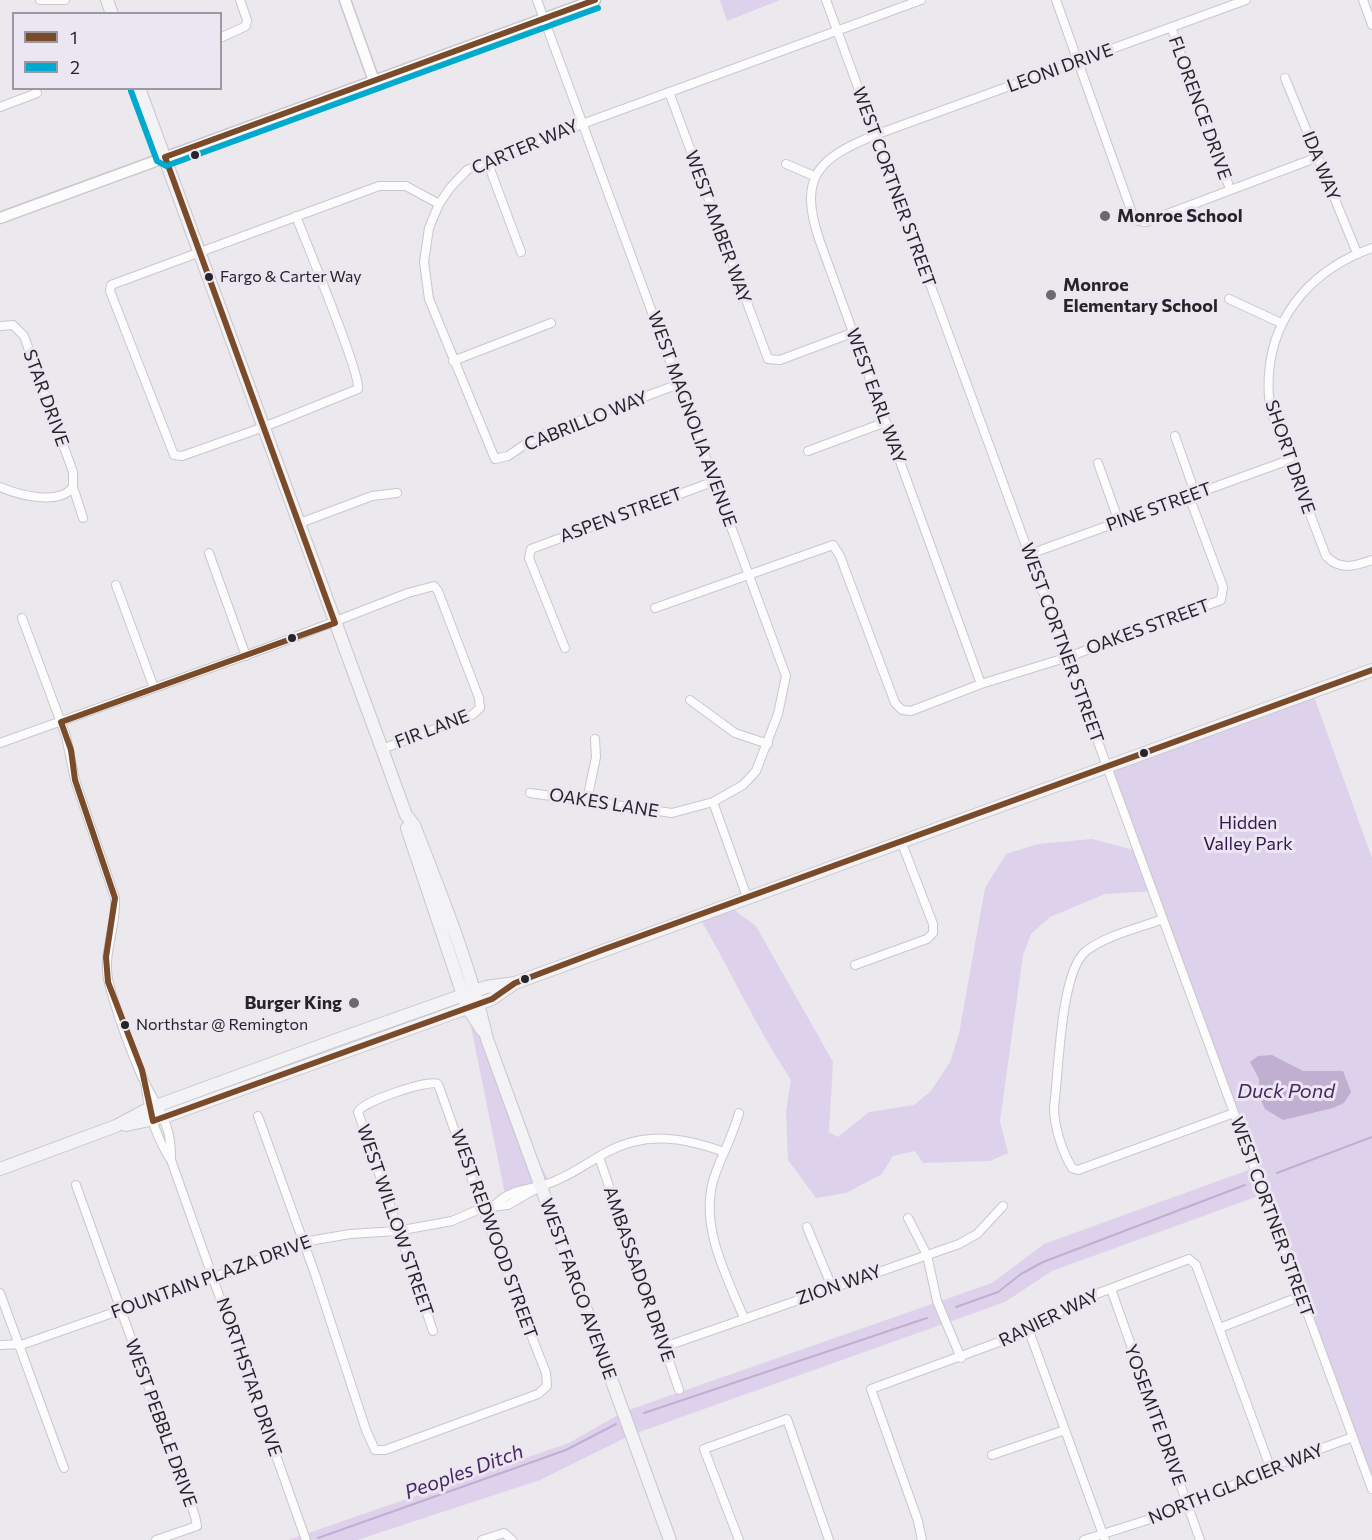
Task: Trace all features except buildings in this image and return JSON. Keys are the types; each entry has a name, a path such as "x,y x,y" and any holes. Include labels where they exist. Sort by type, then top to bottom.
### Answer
{"main road":[{"name":"WEST FARGO AVENUE","path":"140,90 406,814 407,826 419,865 487,1039 670,1540"},
{"path":"0,1168 116,1126 154,1107 339,1039 471,999 492,999 515,983 747,897 1107,765 1371,674"},
{"path":"116,1126 158,1119 268,1081 471,999"},
{"path":"268,1081 279,1072 328,1054 339,1039"}],"street":[{"path":"40,0 65,0"},
{"path":"222,37 246,26 247,20 240,0"},
{"path":"345,0 374,81"},
{"name":"WEST MAGNOLIA AVENUE","path":"537,0 786,676 786,687 768,744 750,778 713,802"},
{"path":"0,218 595,0"},
{"name":"WEST CORTNER STREET","path":"826,0 1372,1489"},
{"name":"CARTER WAY","path":"439,204 467,170 487,161 581,122 921,0"},
{"path":"1056,0 1132,213 1140,222 1318,158"},
{"name":"LEONI DRIVE","path":"875,135 1246,0"},
{"path":"1363,0 1372,26"},
{"name":"FLORENCE DRIVE","path":"1171,27 1230,189"},
{"name":"IDA WAY","path":"1285,78 1357,253"},
{"name":"WEST AMBER WAY","path":"669,92 765,353 770,361 780,360 852,333"},
{"path":"0,107 37,93"},
{"path":"786,164 814,177 825,162 842,148 875,135"},
{"path":"487,161 521,252"},
{"name":"WEST EARL WAY","path":"814,177 811,215 981,684"},
{"path":"296,216 359,383 358,389 264,427 182,456 174,455 110,287 113,283 144,271 200,253 296,216 390,184 406,186 439,204 425,246 424,274 429,299 453,361 551,323"},
{"name":"SHORT DRIVE","path":"1372,248 1331,267 1311,283 1281,323 1270,361 1268,397 1323,550 1335,563 1351,567 1372,560"},
{"path":"1229,299 1281,323"},
{"name":"STAR DRIVE","path":"0,326 13,325 23,333 73,471 74,487 83,518"},
{"name":"CABRILLO WAY","path":"453,361 495,459 503,459 536,437 679,384"},
{"path":"808,451 886,422"},
{"path":"1175,436 1192,494"},
{"name":"PINE STREET","path":"1030,554 1289,460"},
{"path":"1098,464 1119,522"},
{"name":"ASPEN STREET","path":"565,648 529,552 536,546 715,481"},
{"path":"0,487 40,497 64,495 74,487"},
{"path":"300,523 372,496 397,493"},
{"name":"OAKES STREET","path":"749,574 833,545 840,556 891,694 902,710 911,711 981,684 1068,657 1223,598 1222,587 1192,494"},
{"path":"209,554 246,656"},
{"path":"656,608 749,574"},
{"path":"116,585 154,688"},
{"name":"FIR LANE","path":"335,623 408,593 434,586 438,591 479,698 480,708 472,715 382,749"},
{"name":"NORTHSTAR DRIVE","path":"22,618 71,750 75,780 115,898 116,916 107,952 109,981 158,1119 171,1142 171,1160 215,1277 306,1540"},
{"path":"0,743 335,623"},
{"path":"690,700 735,733 768,744"},
{"path":"587,800 596,757 595,739"},
{"name":"OAKES LANE","path":"530,793 672,813 713,802"},
{"path":"713,802 747,897"},
{"path":"855,965 927,939 933,933 933,924 901,841"},
{"path":"1163,919 1101,943 1086,951 1075,964 1066,997 1054,1107 1054,1119 1062,1145 1074,1170 1234,1113"},
{"name":"WEST REDWOOD STREET","path":"304,1242 375,1450 385,1450 547,1388 546,1373 482,1208 442,1090 436,1082 385,1096 358,1109"},
{"name":"WEST WILLOW STREET","path":"358,1109 397,1231 433,1331"},
{"path":"739,1113 710,1194 710,1220 716,1245 744,1318"},
{"path":"258,1116 304,1242"},
{"name":"FOUNTAIN PLAZA DRIVE","path":"0,1345 18,1344 120,1310 215,1277 304,1242 350,1234 397,1231 452,1221 495,1205 505,1194 526,1187 541,1186 631,1142 648,1138 685,1139 724,1152"},
{"name":"AMBASSADOR DRIVE","path":"599,1157 680,1390"},
{"name":"WEST PEBBLE DRIVE","path":"76,1185 197,1526 156,1540"},
{"name":"ZION WAY","path":"664,1347 959,1244 977,1234 1004,1206"},
{"path":"908,1218 927,1255 938,1301 961,1358"},
{"path":"807,1227 832,1287"},
{"name":"RANIER WAY","path":"922,1540 918,1521 871,1389 961,1358 1029,1331 1075,1302 1192,1260 1221,1328"},
{"name":"YOSEMITE DRIVE","path":"1111,1289 1200,1540"},
{"path":"0,1293 64,1468"},
{"path":"1270,1467 1221,1328 1301,1296"},
{"path":"1029,1331 1104,1538"},
{"path":"739,1540 704,1449 787,1419 829,1540"},
{"path":"992,1455 1065,1430"},
{"name":"NORTH GLACIER WAY","path":"1084,1540 1104,1538 1188,1507 1270,1467 1353,1437"},
{"path":"482,1540 509,1537"}],"green space":[{"path":"720,0 780,0 727,21"},
{"name":"Hidden Valley Park","path":"1312,691 1372,858 1372,1489 1264,1194 1052,1271 1005,1302 631,1435 540,1480 357,1540 288,1540 569,1443 623,1412 992,1283 1044,1244 1254,1168 1153,891 1105,894 1050,917 1031,934 1023,955 1000,1121 1008,1153 990,1161 923,1163 915,1151 893,1156 882,1174 846,1193 816,1198 788,1160 786,1111 791,1080 698,915 727,905 756,926 833,1062 829,1132 838,1137 869,1112 914,1105 931,1091 950,1062 959,1034 985,888 1006,854 1038,844 1092,839 1137,851 1106,765"},
{"path":"467,1007 526,1139 552,1186 508,1205 495,1205 505,1194"}],"water":[{"name":"Duck Pond","path":"1272,1055 1303,1071 1343,1071 1351,1092 1344,1103 1333,1108 1283,1120 1265,1109 1259,1096 1259,1079 1250,1062 1258,1056"}],"waterway":[{"path":"1277,1173 1372,1137"},
{"path":"956,1307 998,1292 1021,1274 1043,1262 1245,1185"},
{"name":"Peoples Ditch","path":"644,1413 927,1318"},
{"name":"Peoples Ditch","path":"318,1538 566,1450 616,1424"}],"transit line":[{"name":"1","path":"595,0 165,157 335,623 61,722 71,750 75,780 115,898 106,957 108,982 142,1070 153,1121 492,999 515,983 602,950 1372,670"},
{"name":"2","path":"131,91 157,161 166,166 598,8"}],"place":[{"name":"Monroe School","path":"1105,216"},
{"name":"Fargo & Carter Way","path":"209,277"},
{"name":"Monroe Elementary School","path":"1051,295"},
{"name":"Burger King","path":"354,1003"},
{"name":"Northstar @ Remington","path":"125,1025"}]}
